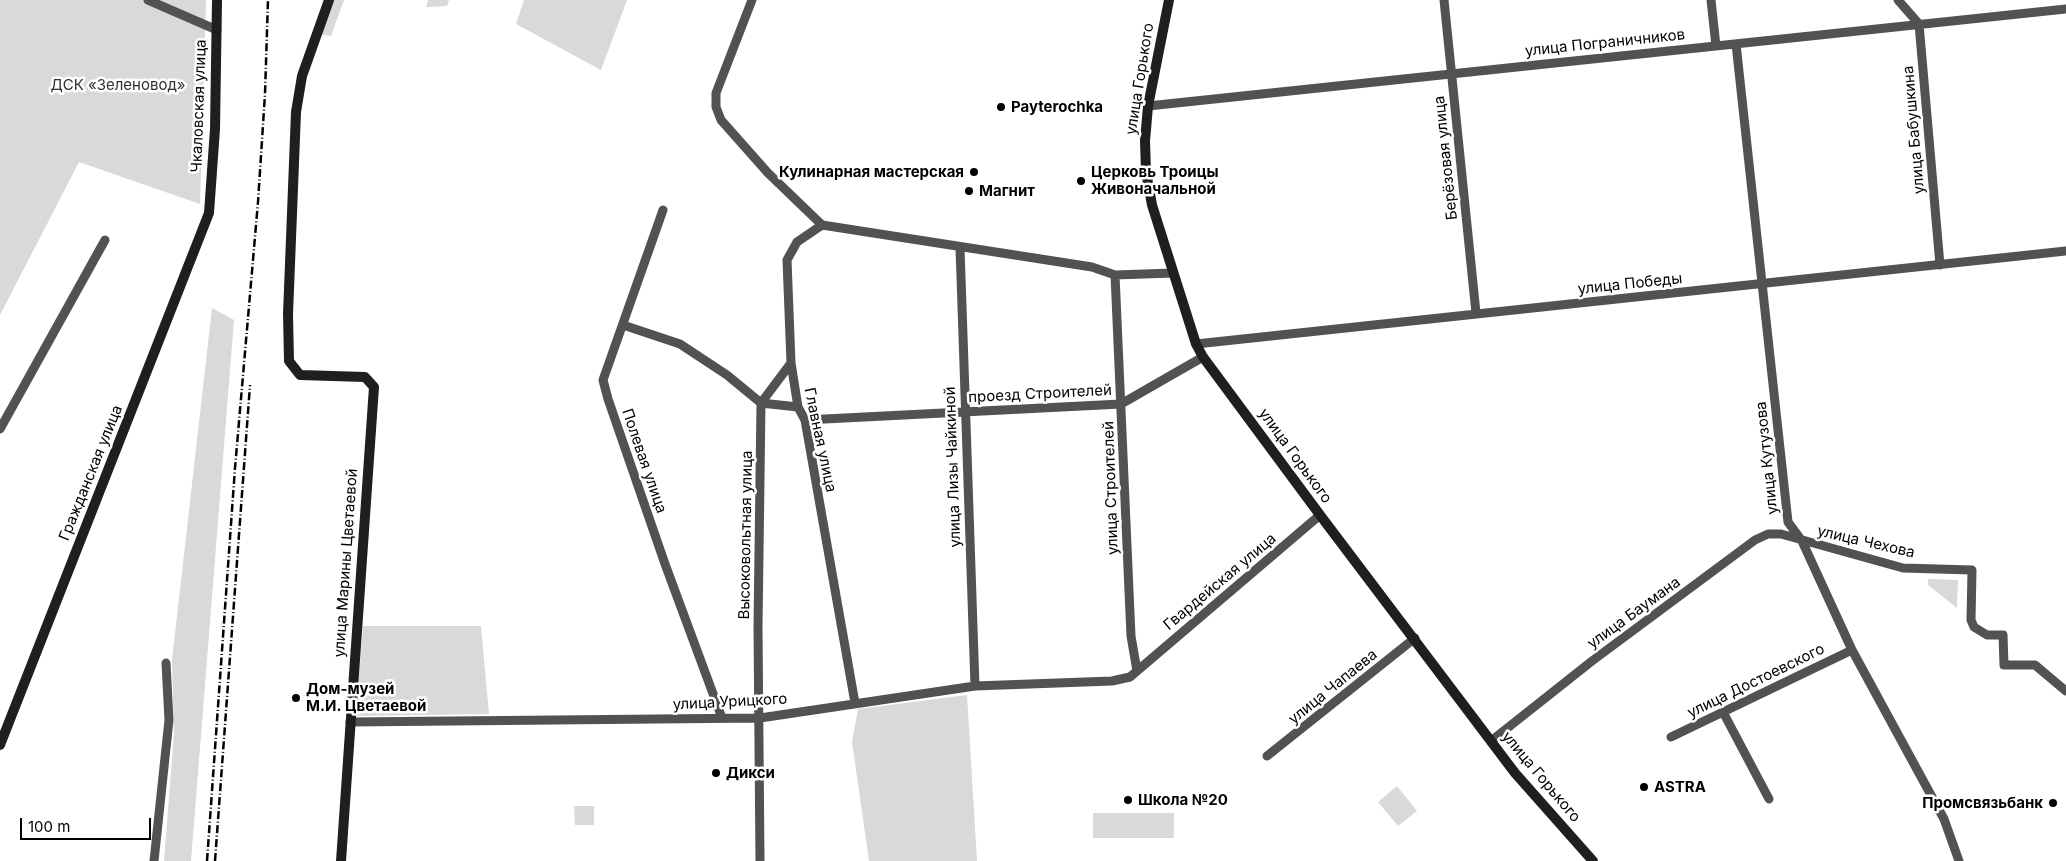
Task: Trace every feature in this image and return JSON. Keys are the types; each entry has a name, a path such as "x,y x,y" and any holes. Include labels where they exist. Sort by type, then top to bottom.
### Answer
{"street":[{"path":"148,0 217,30"},
{"name":"Чкаловская улица","path":"209,213 215,129 217,0"},
{"name":"улица Марины Цветаевой","path":"329,0 302,76 296,112 288,314 289,361 300,375 365,377 374,387 341,861"},
{"path":"752,0 716,94 716,107 721,120 768,173 822,225 960,248 1092,267 1115,274 1173,273"},
{"name":"улица Горького","path":"1169,0 1148,106 1144,141 1146,172 1152,205 1196,344 1203,357 1320,515 1415,638 1515,773 1593,861"},
{"name":"Берёзовая улица","path":"1444,0 1476,313"},
{"path":"1711,0 1716,46"},
{"path":"1898,0 1919,24"},
{"name":"улица Пограничников","path":"1148,106 2066,9"},
{"name":"улица Бабушкина","path":"1919,24 1940,265"},
{"name":"улица Кутузова","path":"1736,44 1788,522 1802,541 1852,650 1944,819 1959,861"},
{"name":"Полевая улица","path":"663,210 603,380 608,400 665,564 722,718"},
{"name":"Гражданская улица","path":"0,745 209,213"},
{"name":"Главная улица","path":"822,225 796,242 787,260 791,363 798,407 805,420 855,703"},
{"path":"0,429 105,240"},
{"name":"улица Лизы Чайкиной","path":"960,248 964,412 975,686"},
{"name":"улица Победы","path":"1196,344 2066,251"},
{"name":"улица Строителей","path":"1115,274 1131,636 1137,671"},
{"path":"623,325 680,344 727,375 761,403 798,407"},
{"name":"проезд Строителей","path":"805,420 1121,404 1203,357"},
{"path":"761,403 791,363"},
{"name":"Высоковольтная улица","path":"760,718 758,627 761,403"},
{"name":"Гвардейская улица","path":"1137,671 1320,515"},
{"name":"улица Баумана","path":"1491,741 1592,661 1755,540 1768,534 1781,534 1802,541"},
{"name":"улица Чехова","path":"1802,541 1903,568 1972,570 1971,620 1974,627 1987,635 2003,635 2004,665 2035,665 2066,691"},
{"name":"улица Чапаева","path":"1267,756 1415,638"},
{"name":"улица Достоевского","path":"1671,737 1852,650"},
{"path":"154,861 170,720 166,663"},
{"name":"улица Урицкого","path":"350,722 760,718 975,686 1112,681 1130,676 1137,671"},
{"path":"1723,712 1769,799"},
{"path":"760,718 760,861"}],"green space":[{"name":"ДСК «Зеленовод»","path":"0,0 206,0 200,204 79,162 0,315"},
{"path":"334,0 344,0 331,36 321,35"},
{"path":"428,0 449,0 447,6 426,7"},
{"path":"524,0 627,0 601,70 516,24"},
{"path":"212,308 234,320 191,861 164,861 174,733 172,660"},
{"path":"1928,579 1958,580 1957,608 1928,585"},
{"path":"363,626 481,626 489,714 356,716"},
{"path":"967,695 977,861 869,861 852,742 858,709"},
{"path":"1397,786 1417,811 1398,826 1378,802"},
{"path":"574,806 594,806 594,825 575,825"},
{"path":"1093,813 1174,813 1174,838 1093,838"}],"railway":[{"path":"207,861 235,468 258,202 265,94 268,0"},
{"path":"215,861 250,385"}],"place":[{"name":"Payterochka","path":"1001,107"},
{"name":"Кулинарная мастерская","path":"974,172"},
{"name":"Церковь Троицы Живоначальной","path":"1081,181"},
{"name":"Магнит","path":"969,191"},
{"name":"Дом-музей М.И. Цветаевой","path":"296,698"},
{"name":"Дикси","path":"716,773"},
{"name":"ASTRA","path":"1644,787"},
{"name":"Школа №20","path":"1128,800"},
{"name":"Промсвязьбанк","path":"2053,803"}]}
